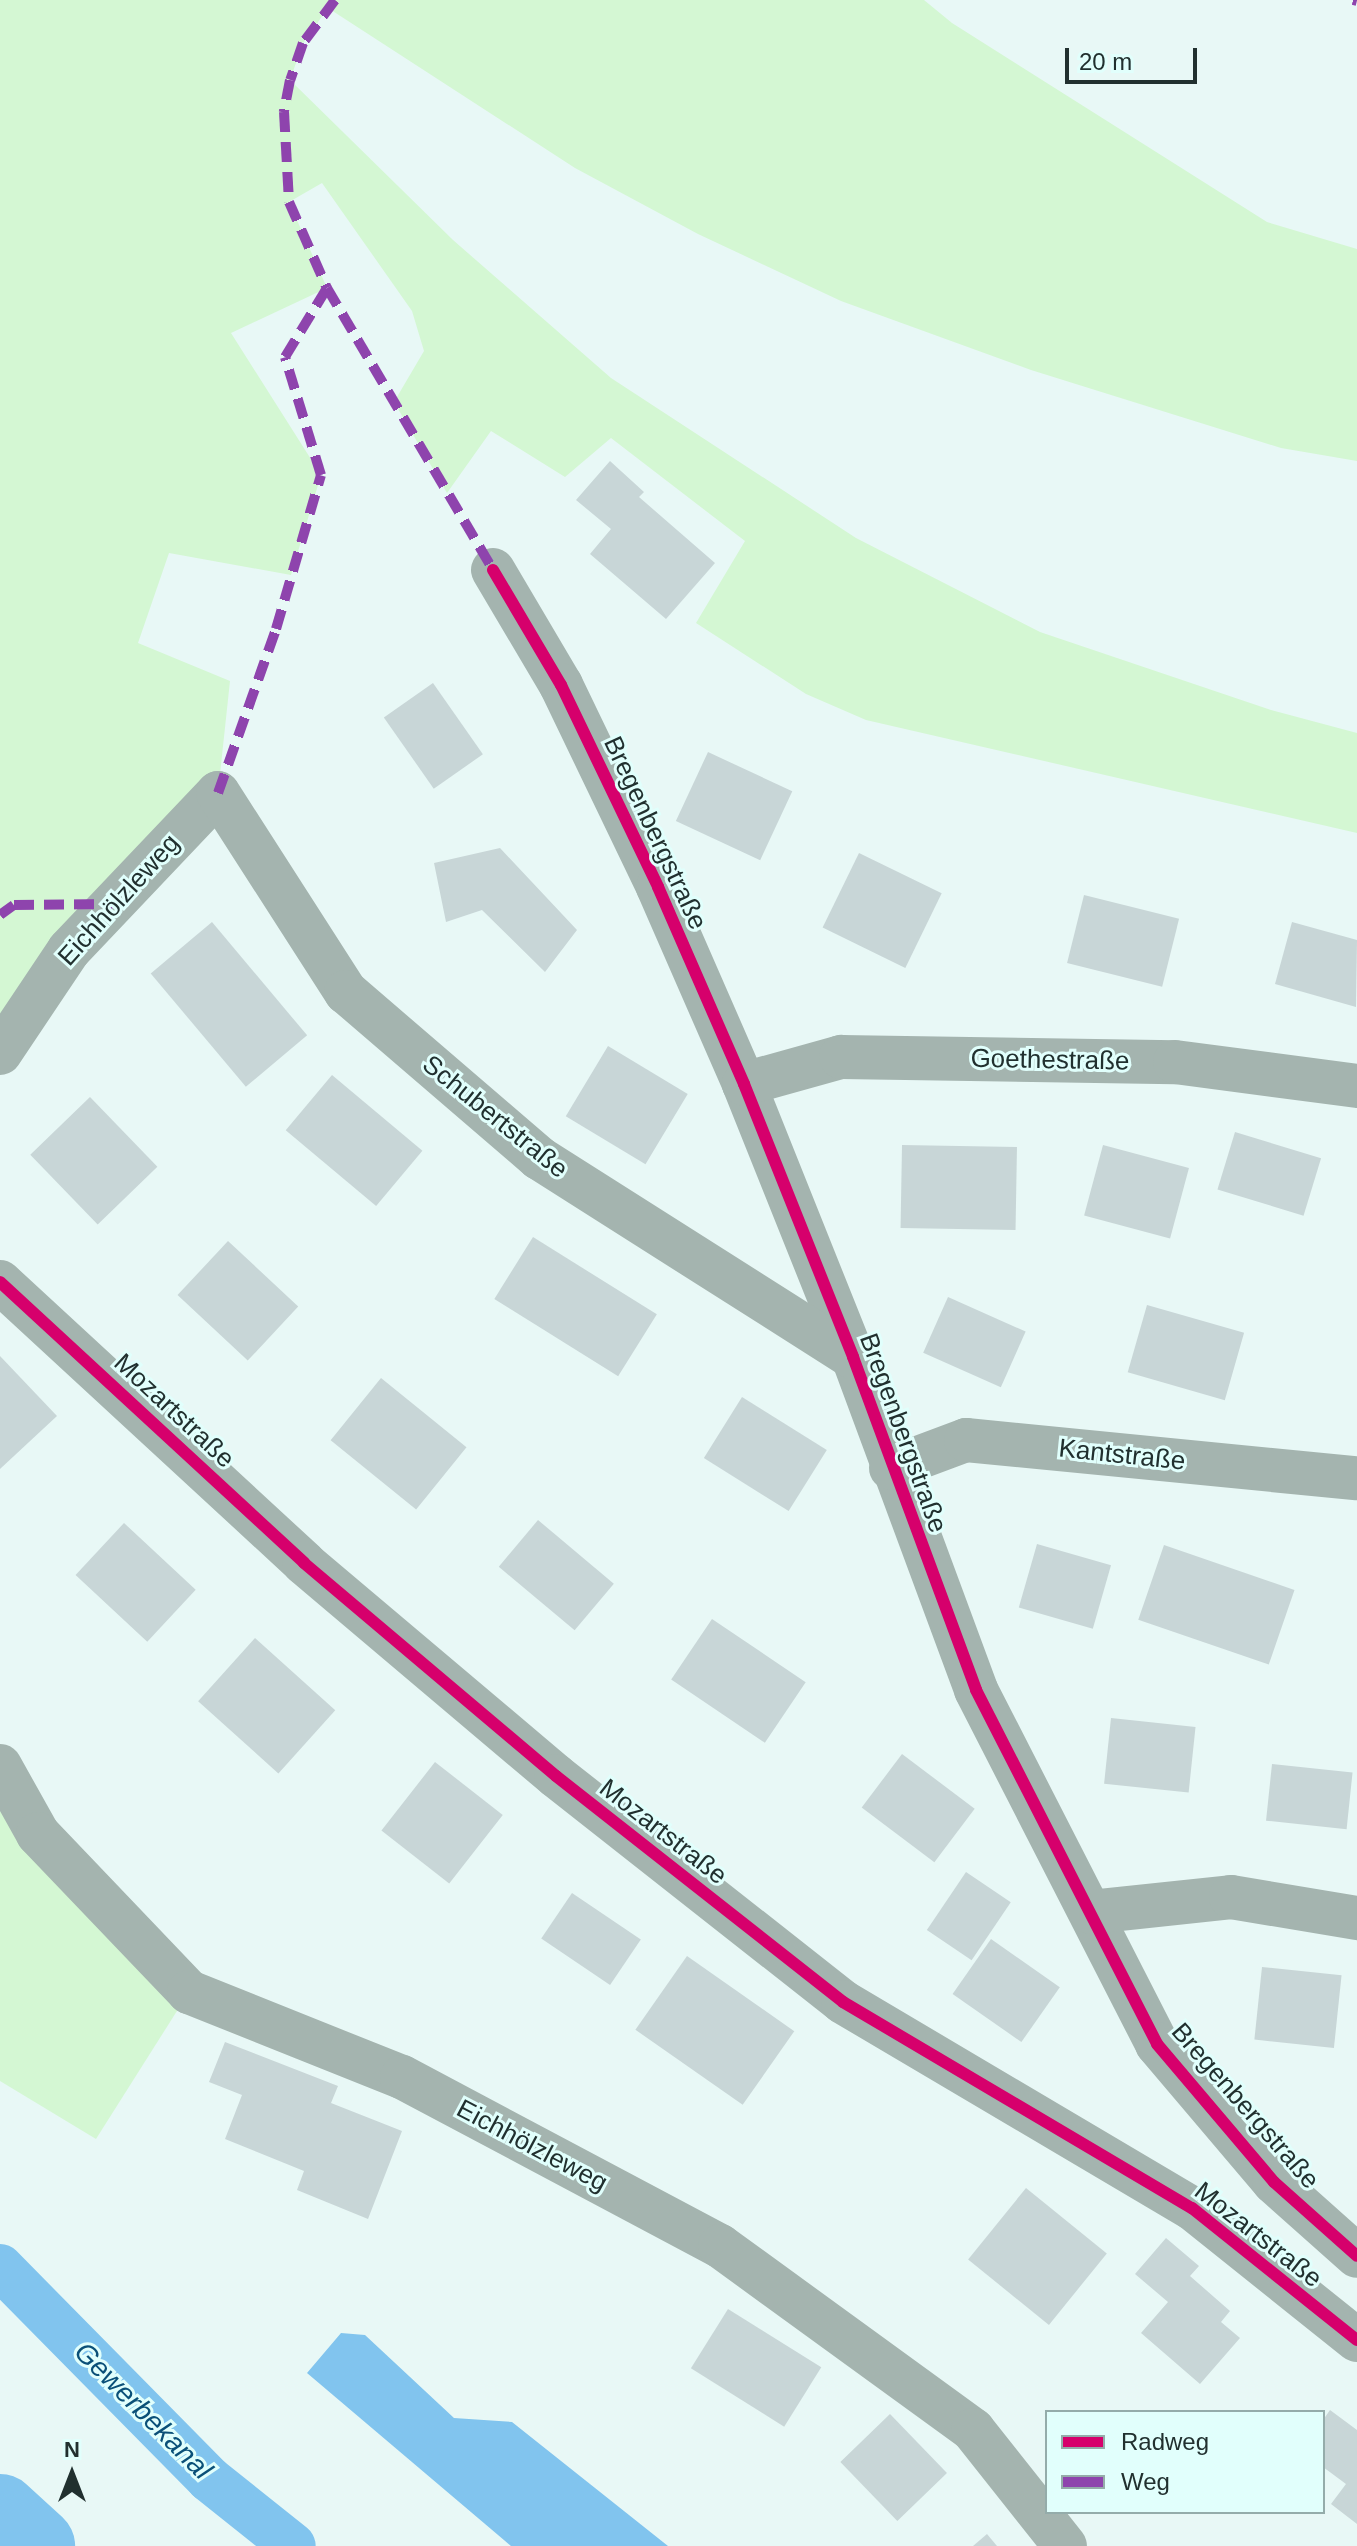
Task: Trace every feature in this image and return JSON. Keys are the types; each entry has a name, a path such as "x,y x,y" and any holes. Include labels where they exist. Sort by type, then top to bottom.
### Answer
{"street":[{"name":"Bregenbergstraße","path":"493,570 561,685 658,887 744,1084 853,1357 891,1468 976,1690 1157,2044 1274,2182 1357,2256"},
{"name":"Eichhölzleweg","path":"0,1053 69,950 218,793"},
{"name":"Schubertstraße","path":"218,793 346,992 539,1158 853,1357"},
{"name":"Goethestraße","path":"744,1084 841,1057 1175,1062 1357,1086"},
{"name":"Mozartstraße","path":"0,1282 304,1563 556,1776 843,2002 1192,2208 1357,2340"},
{"name":"Kantstraße","path":"891,1468 966,1440 1357,1478"},
{"name":"Eichhölzleweg","path":"0,1766 38,1834 189,1992 402,2077 720,2246 973,2430 1065,2546"},
{"path":"1091,1912 1231,1897 1357,1918"}],"green space":[{"path":"0,0 924,0 952,23 1267,222 1357,249 1357,461 1281,448 1031,370 841,301 698,234 575,168 328,8 303,43 290,80 453,240 611,378 856,538 1040,632 1271,710 1357,733 1357,833 866,720 806,694 696,623 745,541 611,438 565,477 491,431 447,493 394,402 424,351 412,311 322,183 289,202 327,288 231,333 321,475 291,575 169,553 138,643 230,681 218,793 0,1053"},
{"path":"0,1766 189,1992 96,2139 0,2081"}],"water":[{"path":"341,2333 365,2335 454,2418 512,2422 668,2546 511,2546 307,2373"}],"building":[{"path":"610,461 644,492 639,497 715,563 666,619 590,554 611,529 576,500"},
{"path":"433,683 483,754 434,789 384,717"},
{"path":"708,752 792,791 760,860 676,821"},
{"path":"500,848 577,930 545,972 482,910 446,922 434,863"},
{"path":"859,853 942,893 905,968 823,928"},
{"path":"1084,895 1179,919 1162,987 1067,963"},
{"path":"212,922 307,1035 246,1087 151,973"},
{"path":"1292,922 1357,940 1356,1007 1275,984"},
{"path":"608,1046 688,1094 645,1164 566,1116"},
{"path":"332,1075 422,1151 376,1206 286,1130"},
{"path":"90,1097 157,1167 98,1224 30,1155"},
{"path":"1235,1132 1321,1158 1304,1216 1217,1189"},
{"path":"902,1145 1017,1147 1016,1230 901,1228"},
{"path":"1103,1145 1189,1168 1170,1239 1084,1216"},
{"path":"533,1237 657,1314 618,1376 494,1299"},
{"path":"228,1241 298,1306 248,1361 178,1295"},
{"path":"948,1297 1026,1332 1001,1387 923,1353"},
{"path":"1147,1305 1244,1333 1225,1400 1128,1372"},
{"path":"0,1356 57,1416 0,1469"},
{"path":"381,1378 466,1447 416,1509 331,1440"},
{"path":"742,1397 827,1450 789,1511 704,1458"},
{"path":"538,1520 614,1584 575,1630 499,1567"},
{"path":"124,1523 196,1590 147,1642 76,1575"},
{"path":"1037,1544 1111,1565 1093,1629 1019,1607"},
{"path":"1164,1545 1294,1590 1269,1665 1138,1620"},
{"path":"712,1619 806,1682 765,1743 671,1680"},
{"path":"255,1638 335,1710 278,1773 198,1701"},
{"path":"1111,1718 1196,1727 1189,1793 1104,1784"},
{"path":"902,1754 975,1809 934,1862 862,1808"},
{"path":"435,1762 503,1815 449,1884 381,1831"},
{"path":"1272,1764 1353,1772 1347,1829 1266,1821"},
{"path":"966,1872 1011,1902 972,1960 927,1930"},
{"path":"572,1893 641,1939 610,1985 541,1939"},
{"path":"991,1939 1060,1987 1021,2042 953,1994"},
{"path":"687,1956 794,2031 743,2105 635,2030"},
{"path":"1262,1967 1342,1975 1334,2048 1254,2040"},
{"path":"225,2042 338,2086 331,2103 402,2131 368,2219 297,2190 304,2171 225,2139 242,2095 209,2082"},
{"path":"1026,2188 1107,2253 1049,2325 968,2259"},
{"path":"1166,2238 1199,2266 1190,2276 1230,2311 1221,2322 1240,2338 1200,2384 1141,2333 1168,2302 1135,2274"},
{"path":"728,2309 821,2367 784,2427 691,2368"},
{"path":"1330,2410 1357,2430 1357,2524 1331,2504 1346,2484 1325,2468 1325,2417"},
{"path":"890,2414 947,2473 897,2521 840,2462"},
{"path":"987,2534 997,2546 973,2546"}],"waterway":[{"name":"Gewerbekanal","path":"0,2267 209,2479 293,2546"},
{"path":"0,2513 36,2546"}],"marked path":[{"path":"335,0 303,43 290,80 284,112 289,202 327,288 493,570"},
{"path":"1353,0 1357,1"},
{"path":"218,793 276,629 321,475 285,357 327,288"},
{"path":"0,915 14,905 112,904"}],"cycle path":[{"path":"493,570 561,685 658,887 744,1084 853,1357 976,1690 1157,2044 1274,2182 1357,2256"},
{"path":"0,1282 304,1563 556,1776 843,2002 1192,2208 1357,2340"}]}
